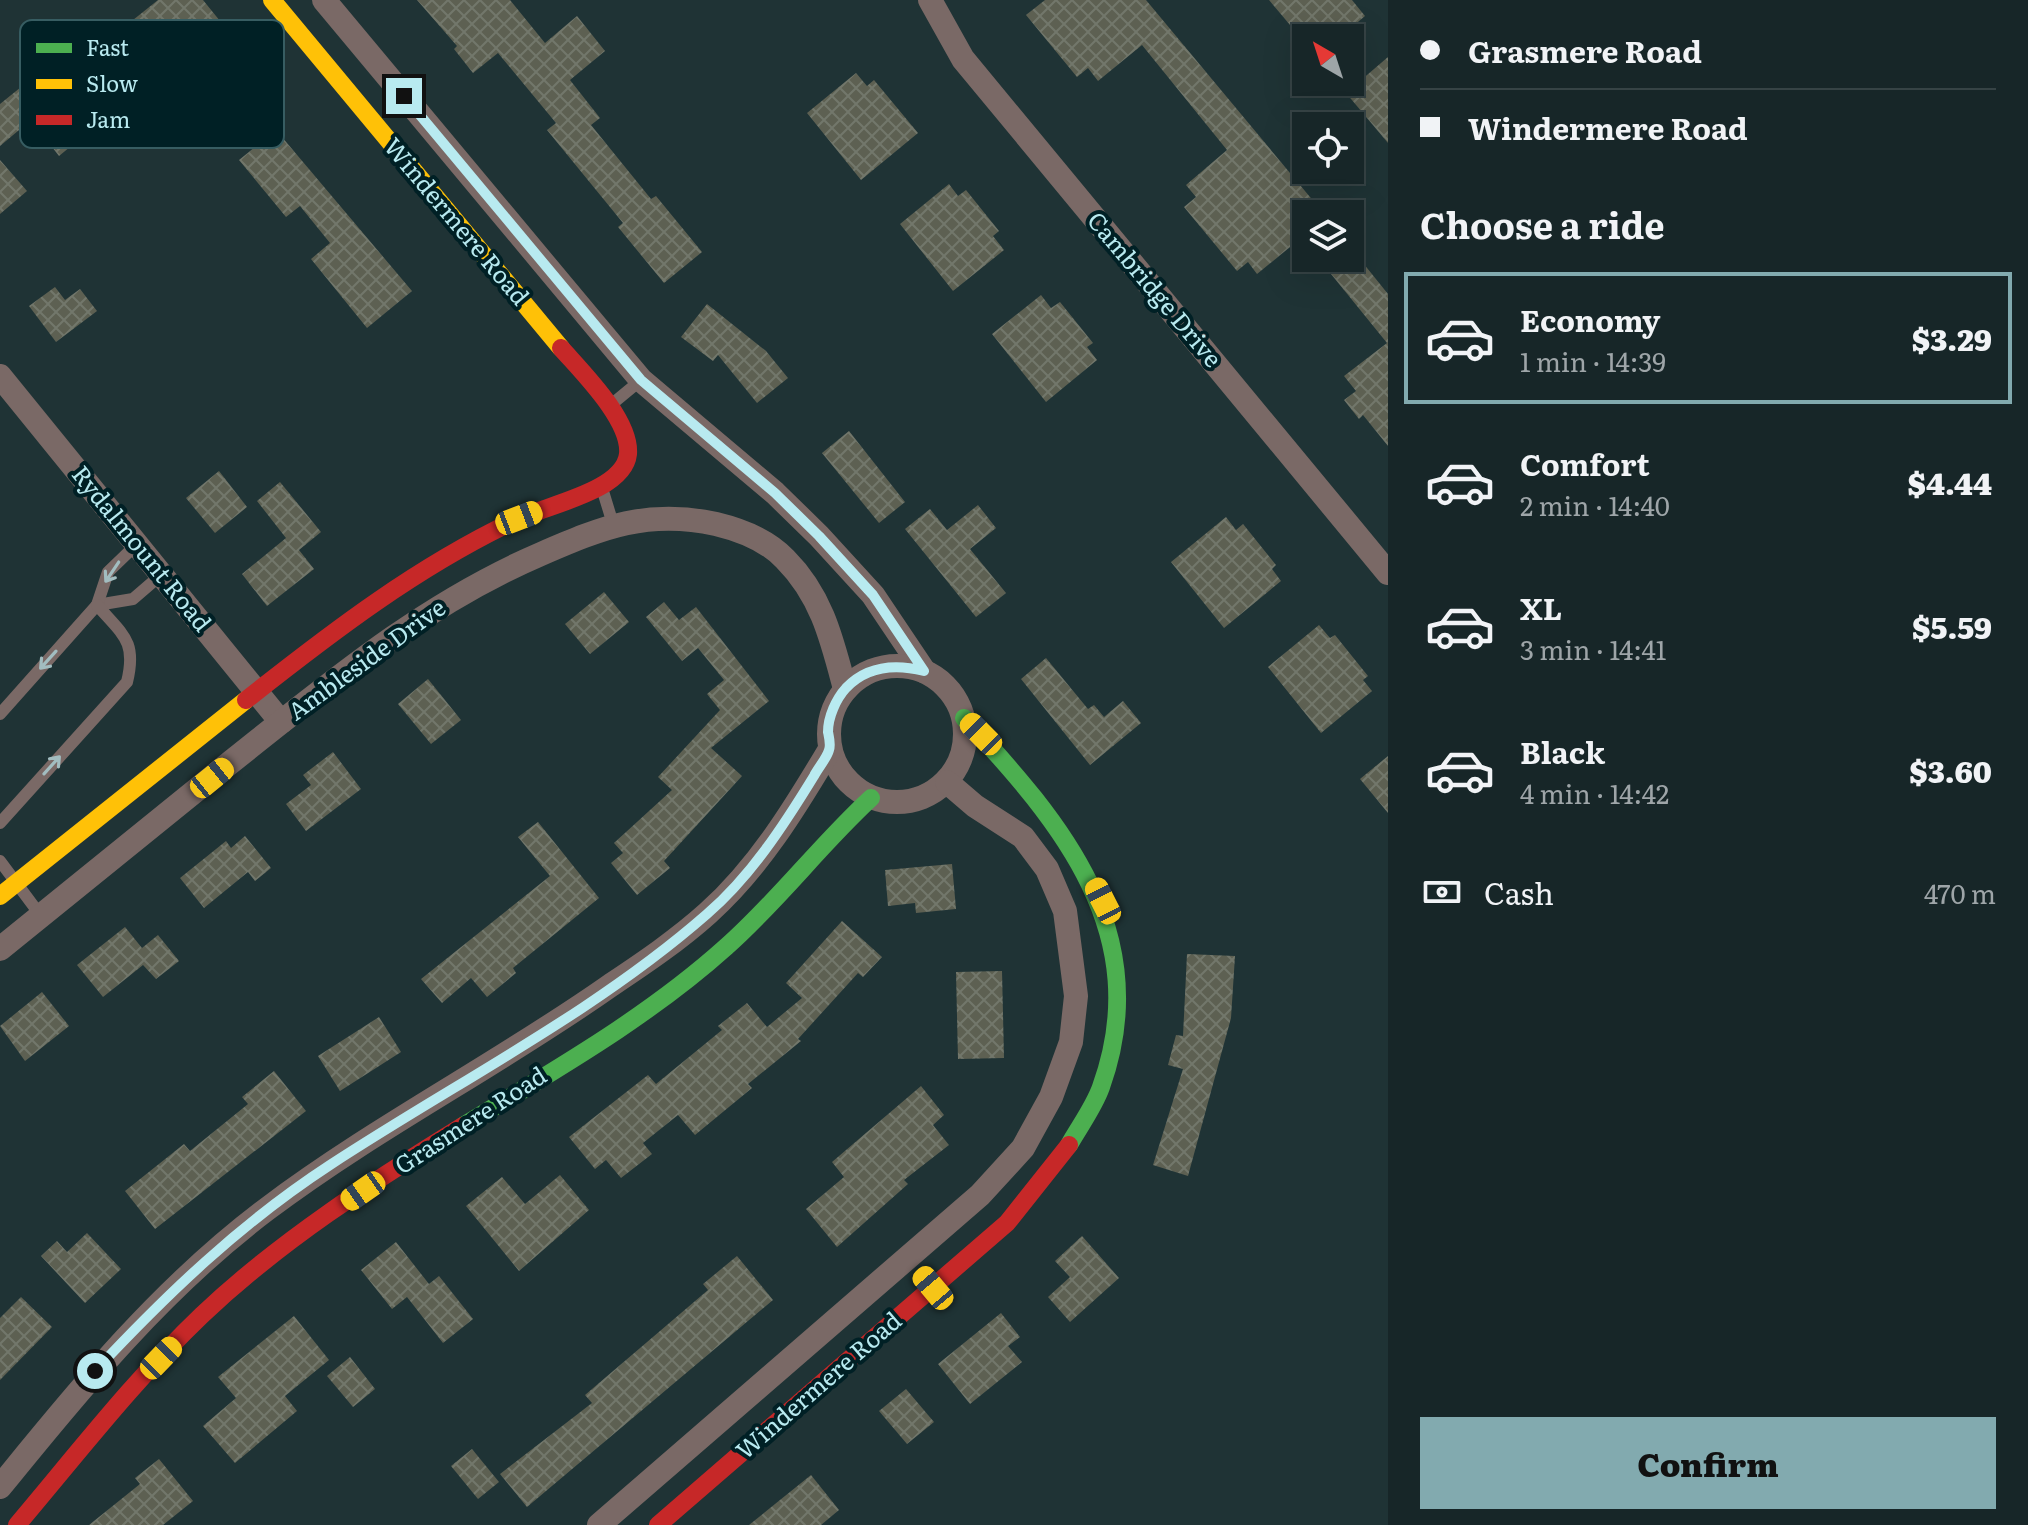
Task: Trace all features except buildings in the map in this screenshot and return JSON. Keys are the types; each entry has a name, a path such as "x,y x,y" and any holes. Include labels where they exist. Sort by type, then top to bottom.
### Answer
{"street":[{"name":"Windermere Road","path":"272,0 610,406"},
{"name":"Windermere Road","path":"324,0 641,380 775,493 819,536 873,595 924,671"},
{"name":"Cambridge Drive","path":"930,0 963,59 1388,573"},
{"name":"Rydalmount Road","path":"0,376 281,722"},
{"name":"Ambleside Drive","path":"0,896 357,612 434,563 519,518 602,486 620,473 628,454 625,434 610,406"},
{"name":"Ambleside Drive","path":"0,949 383,643 449,599 510,567 613,524 654,518 692,519 730,527 760,540 784,558 812,591 827,621 845,689"},
{"path":"903,665 924,671 942,682 956,698 964,718 966,741 960,763 947,782 931,794 911,802 891,803 871,798 852,786 837,770 830,749 828,728 834,707 845,689 862,675 882,667 903,665"},
{"name":"Windermere Road","path":"599,1525 920,1274 1016,1214 1042,1186 1067,1151 1095,1099 1113,1050 1121,1006 1113,936 1103,901 1082,861 1023,777 964,718"},
{"name":"Grasmere Road","path":"0,1487 95,1371 159,1303 219,1246 329,1165 566,1017 708,914 768,846 830,749"},
{"name":"Windermere Road","path":"658,1525 920,1274 980,1195 1023,1148 1051,1097 1071,1042 1076,996 1065,911 1047,869 1023,837 975,806 947,782"},
{"name":"Grasmere Road","path":"17,1525 141,1379 201,1316 311,1227 445,1135 635,1017 705,965 760,916 871,798"}],"lane":[{"path":"610,406 641,380"},
{"path":"602,486 613,524"},
{"path":"0,714 97,605 108,572 137,544"},
{"path":"97,605 133,599 162,574"},
{"path":"0,823 127,682 133,657 130,648 97,605"},
{"path":"0,861 41,916"}],"traffic: fast":[{"path":"964,718 1034,798 1065,841 1090,884 1108,931 1117,980 1115,1032 1101,1087 1069,1145"},
{"path":"463,1126 599,1042 696,973 745,929 871,798"}],"traffic: slow":[{"path":"272,0 561,348"},
{"path":"0,896 246,700"}],"traffic: jam":[{"path":"246,700 343,625 411,579 481,537 599,487 623,467 628,454 622,426 604,397 561,348"},
{"path":"17,1525 153,1365 232,1288 295,1237 463,1126"},
{"path":"658,1525 1007,1223 1069,1145"}],"route":[{"path":"95,1371 159,1303 219,1246 267,1209 329,1165 566,1017 708,914 768,846 801,797 830,749 828,728 834,707 845,689 862,675 882,667 903,665 924,671 873,595 819,536 775,493 641,380 404,96"}]}
